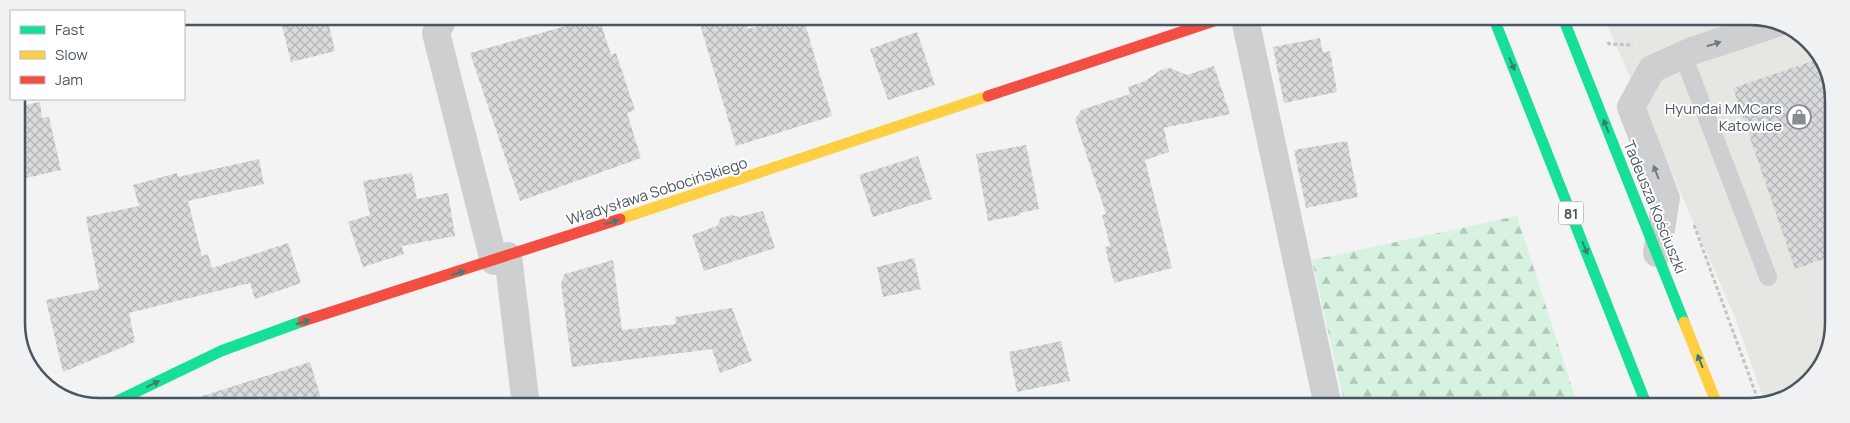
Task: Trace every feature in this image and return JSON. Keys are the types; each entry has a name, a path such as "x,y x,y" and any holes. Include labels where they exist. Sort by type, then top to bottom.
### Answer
{"street":[{"path":"440,25 436,33 501,259 525,398"},
{"name":"Władysława Sobocińskiego","path":"124,398 221,351 263,334 501,259 1202,25"},
{"path":"1247,25 1326,398"},
{"name":"81","path":"1497,25 1644,398"},
{"name":"Tadeusza Kościuszki","path":"1566,25 1715,398"},
{"path":"1657,253 1666,198 1631,107 1652,69 1683,55 1766,26"}],"lane":[{"path":"1683,55 1768,277"}],"shaded area":[{"path":"1607,25 1765,26 1796,40 1812,58 1821,76 1825,100 1825,323 1824,338 1815,361 1800,379 1788,388 1763,396 1734,315"}],"green space":[{"path":"1517,216 1575,398 1343,398 1312,260"}],"building":[{"path":"282,25 329,25 335,51 291,62"},
{"path":"570,25 601,25 611,55 616,53 635,110 627,113 641,158 520,201 470,53"},
{"path":"700,25 746,25 748,29 762,25 805,25 832,116 736,146"},
{"path":"917,32 935,85 888,100 870,49"},
{"path":"1320,38 1323,53 1330,51 1337,92 1284,103 1273,47"},
{"path":"1814,61 1817,67 1824,85 1825,100 1825,258 1795,269 1733,88"},
{"path":"1214,66 1230,114 1164,128 1169,152 1145,160 1172,268 1114,283 1105,247 1110,246 1102,215 1106,214 1075,120 1081,110 1130,94 1128,87 1145,81 1161,70 1170,68 1187,75"},
{"path":"40,102 42,118 49,117 61,170 25,178 25,105"},
{"path":"1347,141 1358,197 1306,208 1294,150"},
{"path":"1026,145 1039,209 988,221 976,154"},
{"path":"918,156 932,199 873,217 859,175"},
{"path":"259,159 264,184 188,201 202,256 208,254 212,268 288,243 301,283 255,299 250,283 129,313 135,342 63,372 46,300 99,289 86,217 139,206 133,185 177,173 178,177"},
{"path":"412,173 417,199 448,193 455,236 402,246 404,254 363,267 348,222 370,215 363,181"},
{"path":"763,211 775,248 704,271 692,235 717,226 721,218 732,215 739,217"},
{"path":"914,258 921,289 883,297 877,267"},
{"path":"613,260 622,330 676,324 675,317 732,308 752,361 720,373 712,349 572,367 561,283 565,274"},
{"path":"1061,341 1070,381 1017,392 1009,352"},
{"path":"310,362 321,398 196,398"}],"traffic: fast":[{"path":"1496,25 1644,398"},
{"path":"1566,25 1684,322"},
{"path":"124,398 221,351 303,321"}],"traffic: slow":[{"path":"620,219 988,96"},
{"path":"1684,322 1714,398"}],"traffic: jam":[{"path":"988,96 1202,25"},
{"path":"303,321 620,219"}],"place":[{"name":"Hyundai MMCars Katowice","path":"1799,117"}]}
